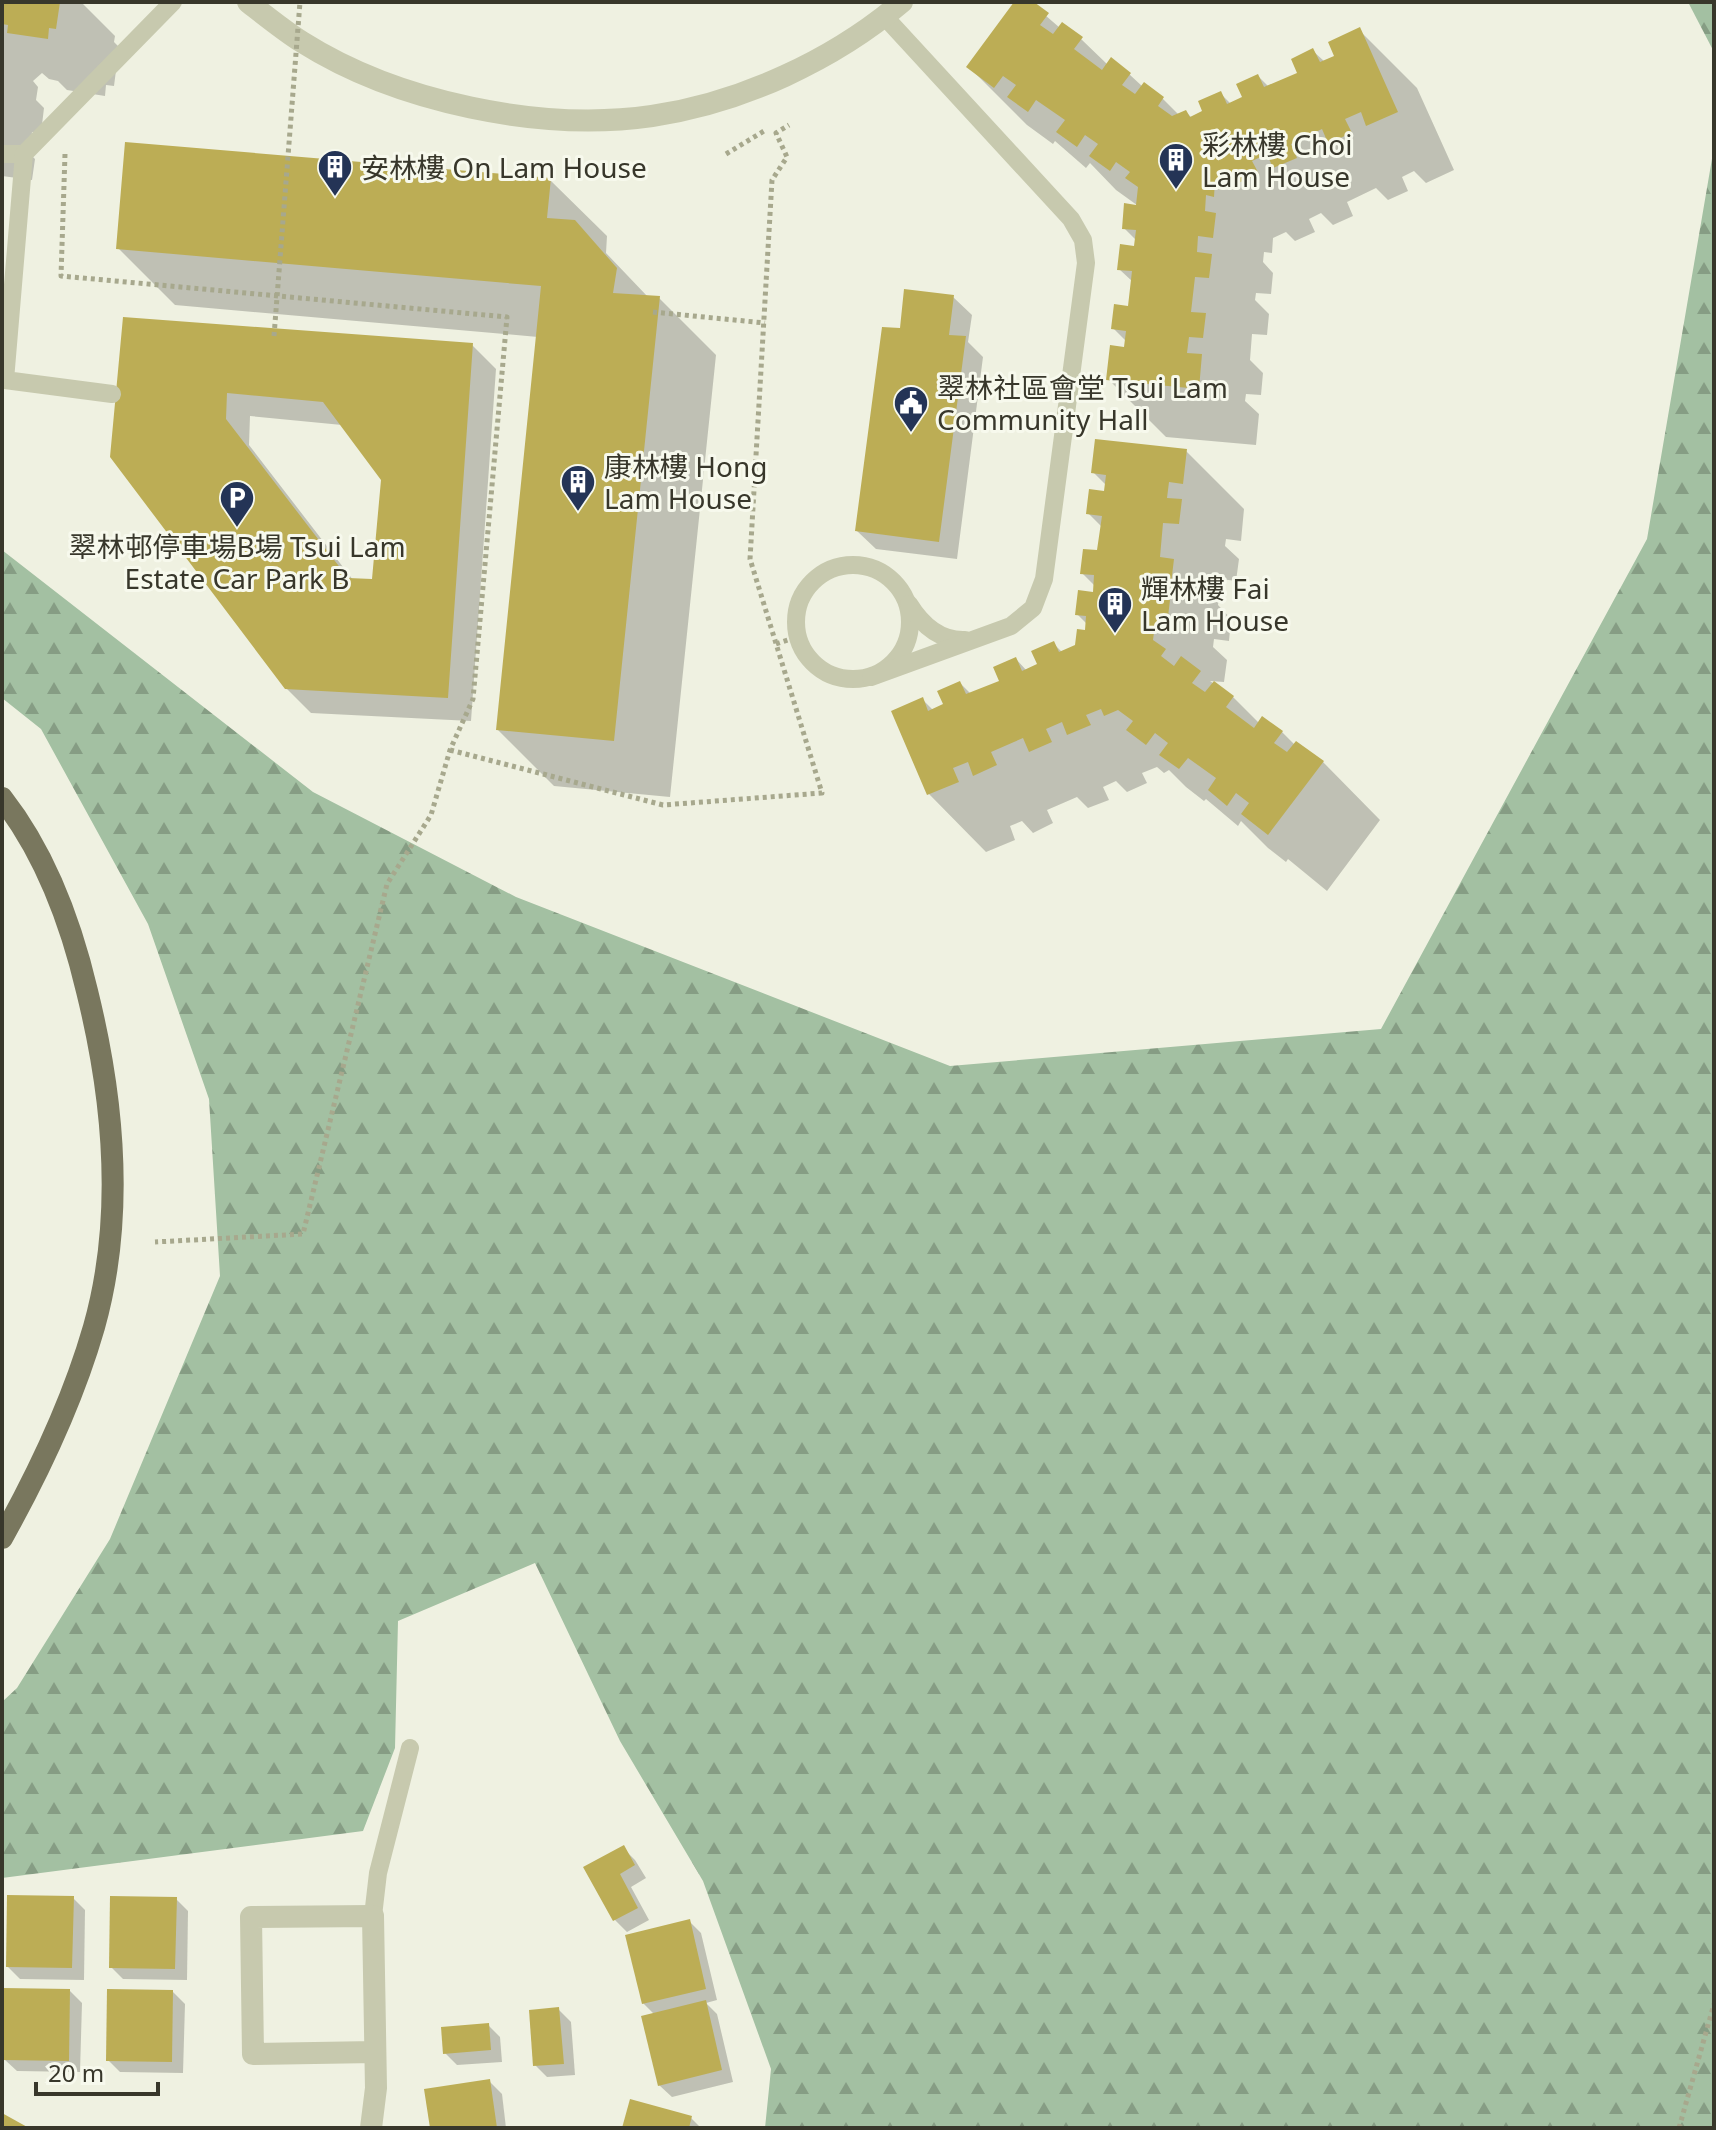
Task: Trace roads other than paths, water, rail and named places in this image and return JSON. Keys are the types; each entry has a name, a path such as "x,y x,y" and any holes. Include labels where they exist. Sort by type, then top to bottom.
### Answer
{"main road":[{"path":"2,798 43,864 78,957 108,1090 113,1154 109,1251 94,1326 64,1410 2,1538"}],"street":[{"path":"248,2 302,42 329,57 362,73 413,91 465,106 515,114 595,119 652,115 748,90 784,76 854,40 902,2"},
{"path":"371,2128 376,2088 373,1916 251,1917 253,2054 375,2052"}],"lane":[{"path":"112,394 5,380 24,154 173,2"},
{"path":"885,17 1071,219 1083,240 1086,263 1044,579 1033,608 1011,626 973,640 871,677 852,679 834,676 818,667 805,654 797,637 796,618 800,599 811,583 826,571 845,565 864,565 883,572 897,585 917,618 932,631 946,638 973,640"},
{"path":"2,154 24,154"},
{"path":"871,677 887,668 904,647 912,620 908,602"},
{"path":"373,1916 378,1873 410,1748"}],"place":[{"name":"彩林樓 Choi Lam House","path":"1176,191"},
{"name":"安林樓 On Lam House","path":"335,198"},
{"name":"翠林社區會堂 Tsui Lam Community Hall","path":"911,434"},
{"name":"康林樓 Hong Lam House","path":"578,513"},
{"name":"翠林邨停車場B場 Tsui Lam Estate Car Park B","path":"237,529"},
{"name":"輝林樓 Fai Lam House","path":"1115,635"}]}
